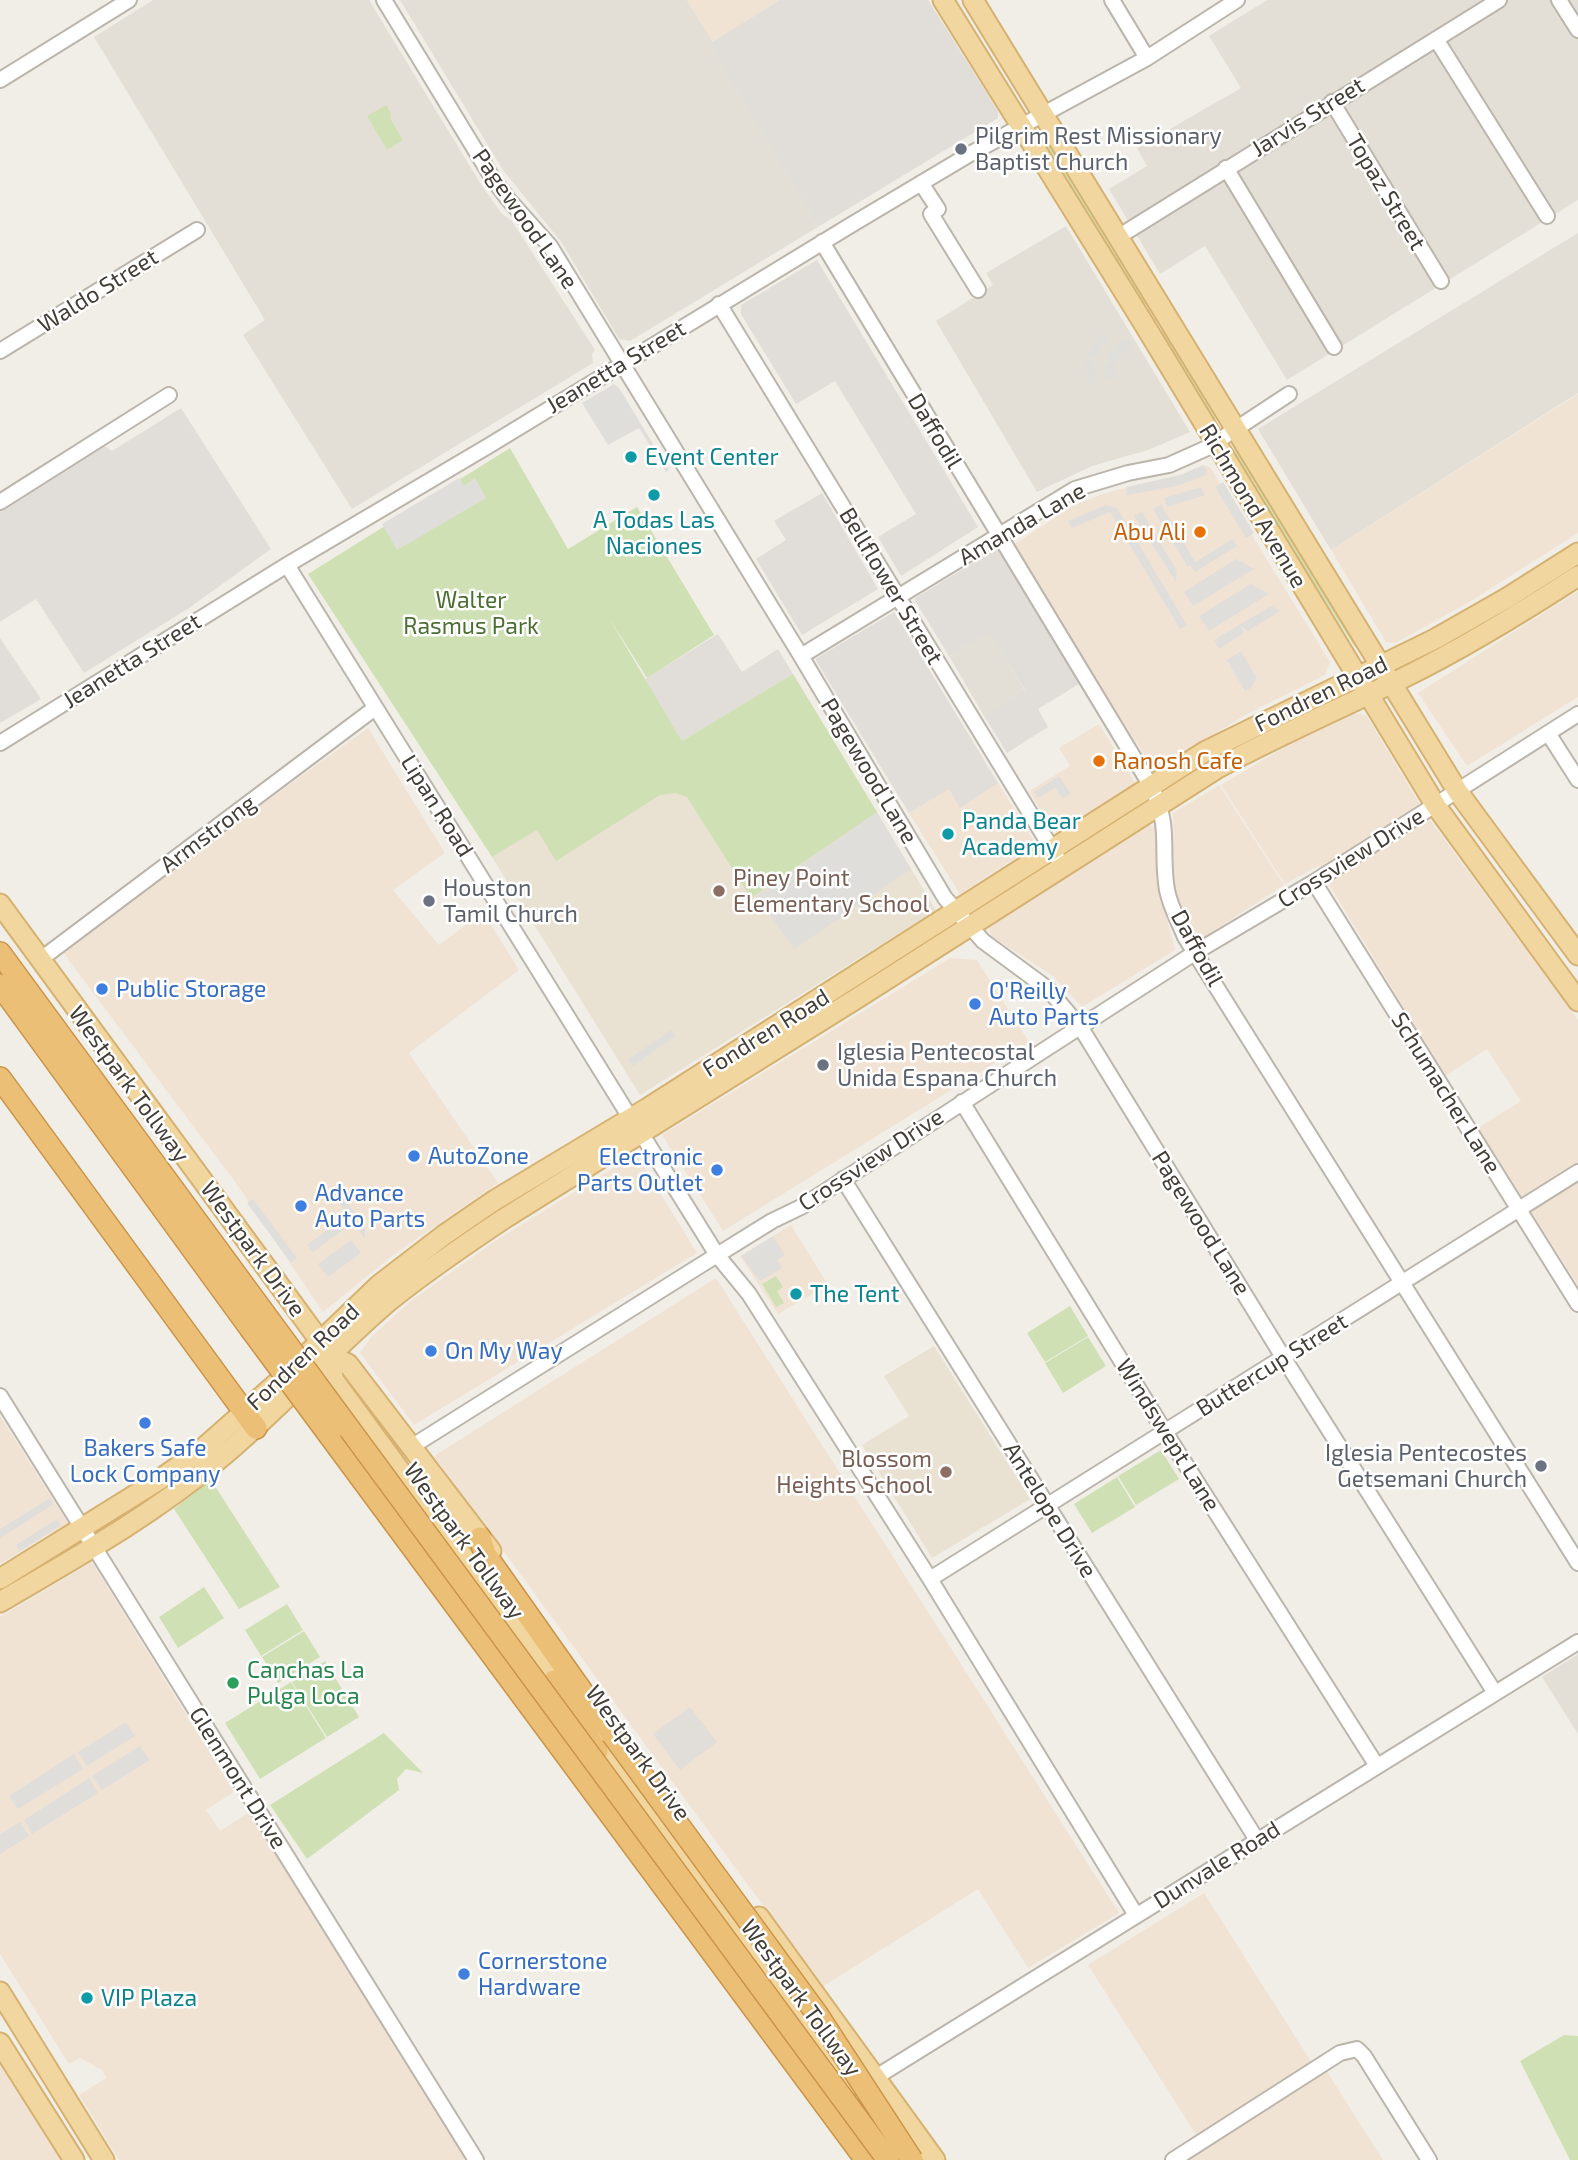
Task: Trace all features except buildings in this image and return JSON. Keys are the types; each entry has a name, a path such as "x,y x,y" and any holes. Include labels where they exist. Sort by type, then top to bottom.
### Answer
{"highway":[{"name":"Westpark Tollway","path":"0,953 257,1320 330,1436 866,2160"},
{"name":"Westpark Tollway","path":"0,985 257,1320 888,2160"},
{"path":"0,1078 251,1420"},
{"path":"485,1548 612,1734 817,2014 910,2160"},
{"path":"554,1681 746,1997"}],"main road":[{"name":"Richmond Avenue","path":"943,0 1436,806 1578,1001"},
{"name":"Richmond Avenue","path":"973,0 1458,792 1578,955"},
{"name":"Fondren Road","path":"962,918 1063,867 1216,769 1363,685 1381,665 1435,639 1578,553"},
{"name":"Fondren Road","path":"404,1278 495,1200 636,1126 854,989 962,918 1052,848 1206,751 1245,730 1363,685 1392,683 1536,604 1578,576"},
{"path":"1525,587 1536,604"},
{"path":"1511,910 1532,894"},
{"name":"Westpark Drive","path":"0,904 326,1349 348,1364 411,1447 808,1983 935,2160"},
{"name":"Fondren Road","path":"0,1602 172,1497 326,1349 379,1286 404,1278 449,1255 582,1170 602,1146 636,1126 702,1073 751,1054"},
{"path":"495,1200 506,1218"},
{"name":"Westpark Drive","path":"326,1349 333,1379 910,2160"},
{"name":"Fondren Road","path":"0,1579 251,1420"},
{"path":"405,1478 442,1506 479,1554 485,1548"},
{"path":"0,1992 104,2160"},
{"path":"0,2043 74,2160"}],"street":[{"path":"0,80 129,0"},
{"name":"Pagewood Lane","path":"384,0 493,179 550,246 801,656 934,880 983,941 1048,989 1081,1028 1283,1357 1495,1693"},
{"path":"1112,0 1147,58"},
{"name":"Jeanetta Street","path":"0,743 287,565 822,242 1021,126 1147,58 1237,0"},
{"name":"Jarvis Street","path":"1118,237 1499,0"},
{"path":"1559,0 1578,30"},
{"path":"1436,39 1547,216"},
{"name":"Topaz Street","path":"1332,102 1441,281"},
{"path":"1226,168 1334,347"},
{"path":"921,183 938,209 931,214 978,290"},
{"name":"Waldo Street","path":"0,351 197,230"},
{"name":"Daffodil","path":"822,242 1151,786 1161,806 1165,827 1167,891 1185,937 1578,1563"},
{"name":"Bellflower Street","path":"719,304 1063,867"},
{"name":"Amanda Lane","path":"801,656 1075,489 1128,473 1169,465 1215,442 1289,394"},
{"path":"0,502 169,395"},
{"name":"Lipan Road","path":"287,565 717,1255 749,1294 930,1579 1136,1915"},
{"name":"Armstrong","path":"41,959 375,708"},
{"name":"Crossview Drive","path":"411,1447 772,1221 801,1207 1196,952 1436,806 1578,714"},
{"path":"1548,733 1578,780"},
{"name":"Schumacher Lane","path":"1314,882 1578,1304"},
{"name":"Windswept Lane","path":"962,1102 1165,1432 1377,1766"},
{"name":"Buttercup Street","path":"930,1579 1578,1172"},
{"name":"Antelope Drive","path":"843,1180 1258,1840"},
{"name":"Glenmont Drive","path":"0,1396 477,2160"},
{"name":"Dunvale Road","path":"856,2090 1578,1642"},
{"path":"1173,2160 1340,2053 1357,2049 1429,2160"}],"shaded area":[{"path":"153,0 369,0 480,183 502,214 512,221 595,350 592,354 593,363 352,509 243,335 265,320 94,37"},
{"path":"400,0 687,0 818,227 630,341 619,339 562,243 503,170"},
{"path":"687,0 780,0 713,42"},
{"path":"780,0 928,0 998,111 998,118 818,227 709,44"},
{"path":"1267,0 1578,0 1578,200 1287,380 1205,246 1160,274 1109,189 1147,166 1137,148 1241,88 1209,36"},
{"path":"1066,226 1190,432 1148,450 1092,466 1037,492 936,321 993,285 986,273"},
{"path":"1578,233 1578,393 1331,550 1258,429"},
{"path":"817,260 978,527 901,576 878,537 916,514 835,381 796,404 741,314 741,305"},
{"path":"1102,332 1109,337 1094,360 1097,382 1089,384 1085,361 1093,359 1086,355"},
{"path":"1126,339 1132,347 1120,355 1113,365 1115,378 1106,379 1104,365 1111,363 1106,359 1112,350 1120,354 1115,346"},
{"path":"614,384 669,470 666,472 639,428 608,445 582,403"},
{"path":"1578,394 1578,533 1471,601 1396,643 1386,642 1331,550"},
{"path":"181,408 271,549 189,608 84,673 36,599 0,622 0,510 102,444 112,451"},
{"path":"1203,465 1210,467 1330,662 1325,675 1247,714 1155,771 1104,693 1015,544 1074,505 1109,492 1182,474"},
{"path":"1204,465 1208,474 1196,479 1176,486 1127,495 1126,487 1181,475"},
{"path":"459,478 464,486 475,478 486,498 397,550 382,524"},
{"path":"1223,482 1254,533 1246,538 1215,487"},
{"path":"1201,487 1205,495 1167,507 1164,498"},
{"path":"822,493 878,589 802,635 756,559 786,540 774,521"},
{"path":"1161,504 1195,562 1233,539 1237,546 1195,572 1190,565 1188,567 1153,509"},
{"path":"1106,505 1117,508 1187,625 1180,629 1110,512 1072,528 1068,521"},
{"path":"1142,512 1177,571 1176,582 1134,516"},
{"path":"999,547 1082,682 1038,709 1048,727 1007,753 984,716 1025,690 989,632 949,656 914,599"},
{"path":"1236,559 1254,569 1193,606 1184,592"},
{"path":"1251,584 1269,594 1209,631 1199,616"},
{"path":"1578,591 1578,697 1467,766 1418,693"},
{"path":"1271,606 1280,611 1248,631 1240,626 1244,633 1219,649 1214,640"},
{"path":"894,612 998,783 960,808 949,789 909,813 815,659"},
{"path":"989,631 1025,691 984,716 949,656"},
{"path":"718,634 742,672 778,649 793,674 682,741 645,679"},
{"path":"0,638 41,699 0,723"},
{"path":"1241,651 1257,678 1251,688 1245,691 1227,660"},
{"name":"Piney Point Elementary School","path":"793,674 936,910 640,1095 492,857"},
{"path":"1354,713 1366,715 1427,816 1578,1020 1578,1285 1478,1128 1521,1101 1487,1049 1445,1076 1318,866 1285,884 1221,785 1310,732"},
{"path":"1099,724 1136,784 1058,833 1051,828 1029,791 1070,766 1059,748"},
{"path":"368,728 445,853 393,890 439,945 483,912 519,970 409,1053 498,1183 396,1253 323,1312 236,1183 61,950"},
{"path":"1059,776 1071,794 1063,799 1055,788 1038,798 1034,792"},
{"path":"998,783 1036,844 960,894 909,813 949,789 961,807"},
{"path":"1219,785 1284,885 1204,937 1195,934 1174,890 1173,813"},
{"path":"877,812 911,869 794,949 757,896"},
{"path":"1148,825 1158,828 1159,888 1175,950 1082,1007 1053,976 991,936 989,927"},
{"path":"950,958 977,960 1029,1042 723,1231 662,1135"},
{"path":"671,1030 675,1036 633,1066 629,1059"},
{"path":"636,1154 697,1253 414,1425 360,1353 371,1337 412,1300 498,1239"},
{"path":"338,1191 365,1226 365,1239 336,1199"},
{"path":"253,1199 297,1258 291,1263 247,1203"},
{"path":"338,1222 343,1230 313,1252 307,1245"},
{"name":"The Tent","path":"791,1225 828,1285 778,1314 740,1256"},
{"path":"773,1236 785,1255 777,1260 782,1268 760,1281 741,1256"},
{"path":"351,1240 361,1253 328,1277 318,1264"},
{"path":"716,1278 1119,1913 1028,1968 978,1889 819,1989 778,1926 434,1456"},
{"name":"Blossom Heights School","path":"934,1346 1030,1499 932,1558 862,1445 909,1416 884,1376"},
{"path":"0,1416 68,1523 0,1564"},
{"path":"50,1498 54,1504 0,1538 0,1529"},
{"path":"57,1519 61,1525 20,1551 16,1545"},
{"path":"92,1562 234,1792 206,1810 220,1831 252,1810 469,2160 119,2160 79,2095 106,2078 102,2070 80,2058 69,2064 0,1954 0,1617"},
{"path":"1578,1654 1578,1734 1542,1677"},
{"path":"690,1707 717,1742 680,1770 653,1734"},
{"path":"126,1722 135,1736 87,1766 78,1752"},
{"path":"140,1746 150,1760 102,1790 92,1776"},
{"path":"74,1754 83,1769 18,1809 9,1796"},
{"path":"89,1778 98,1793 32,1834 24,1820"},
{"path":"20,1822 29,1836 0,1854 0,1834"},
{"path":"1204,1893 1312,2063 1197,2136 1088,1965"},
{"path":"0,2055 68,2160 0,2160"},
{"path":"1326,2070 1383,2160 1187,2160"}],"green space":[{"path":"386,105 403,140 387,150 367,116"},
{"path":"1042,138 1047,139 1151,306 1142,303 1043,146"},
{"path":"1162,331 1169,334 1216,406 1221,424 1208,413 1164,340"},
{"path":"1233,446 1248,457 1361,645 1362,653 1354,646 1236,461"},
{"name":"Walter Rasmus Park","path":"510,448 568,549 637,507 714,635 647,678 609,618 682,741 793,674 877,812 751,898 687,797 675,793 660,795 556,861 537,830 492,857 308,574"},
{"path":"776,1276 783,1287 777,1291 784,1303 776,1307 762,1284"},
{"path":"1070,1306 1088,1336 1045,1362 1027,1333"},
{"path":"1088,1337 1106,1366 1063,1393 1045,1363"},
{"path":"1161,1450 1179,1479 1136,1505 1118,1476"},
{"path":"1117,1477 1135,1507 1092,1533 1074,1504"},
{"path":"211,1480 280,1587 239,1609 174,1509"},
{"path":"204,1587 224,1618 178,1648 159,1617"},
{"path":"287,1604 303,1630 261,1656 245,1630"},
{"path":"304,1631 320,1657 278,1683 262,1657"},
{"path":"325,1661 359,1717 327,1737 292,1682"},
{"path":"291,1682 326,1738 260,1779 225,1723"},
{"path":"384,1733 423,1773 406,1769 397,1779 399,1790 307,1859 270,1805"},
{"path":"1564,2035 1578,2036 1578,2160 1570,2160 1520,2061"}],"place":[{"name":"Pilgrim Rest Missionary Baptist Church","path":"961,149"},
{"name":"Event Center","path":"631,457"},
{"name":"A Todas Las Naciones","path":"654,495"},
{"name":"Abu Ali","path":"1200,532"},
{"name":"Ranosh Cafe","path":"1099,761"},
{"name":"Panda Bear Academy","path":"948,834"},
{"name":"Piney Point Elementary School","path":"719,891"},
{"name":"Houston Tamil Church","path":"429,901"},
{"name":"Public Storage","path":"102,989"},
{"name":"O'Reilly Auto Parts","path":"975,1004"},
{"name":"Iglesia Pentecostal Unida Espana Church","path":"823,1065"},
{"name":"AutoZone","path":"414,1156"},
{"name":"Electronic Parts Outlet","path":"717,1170"},
{"name":"Advance Auto Parts","path":"301,1206"},
{"name":"The Tent","path":"796,1294"},
{"name":"On My Way","path":"431,1351"},
{"name":"Bakers Safe Lock Company","path":"145,1423"},
{"name":"Iglesia Pentecostes Getsemani Church","path":"1541,1466"},
{"name":"Blossom Heights School","path":"946,1472"},
{"name":"Canchas La Pulga Loca","path":"233,1683"},
{"name":"Cornerstone Hardware","path":"464,1974"},
{"name":"VIP Plaza","path":"87,1998"}]}
